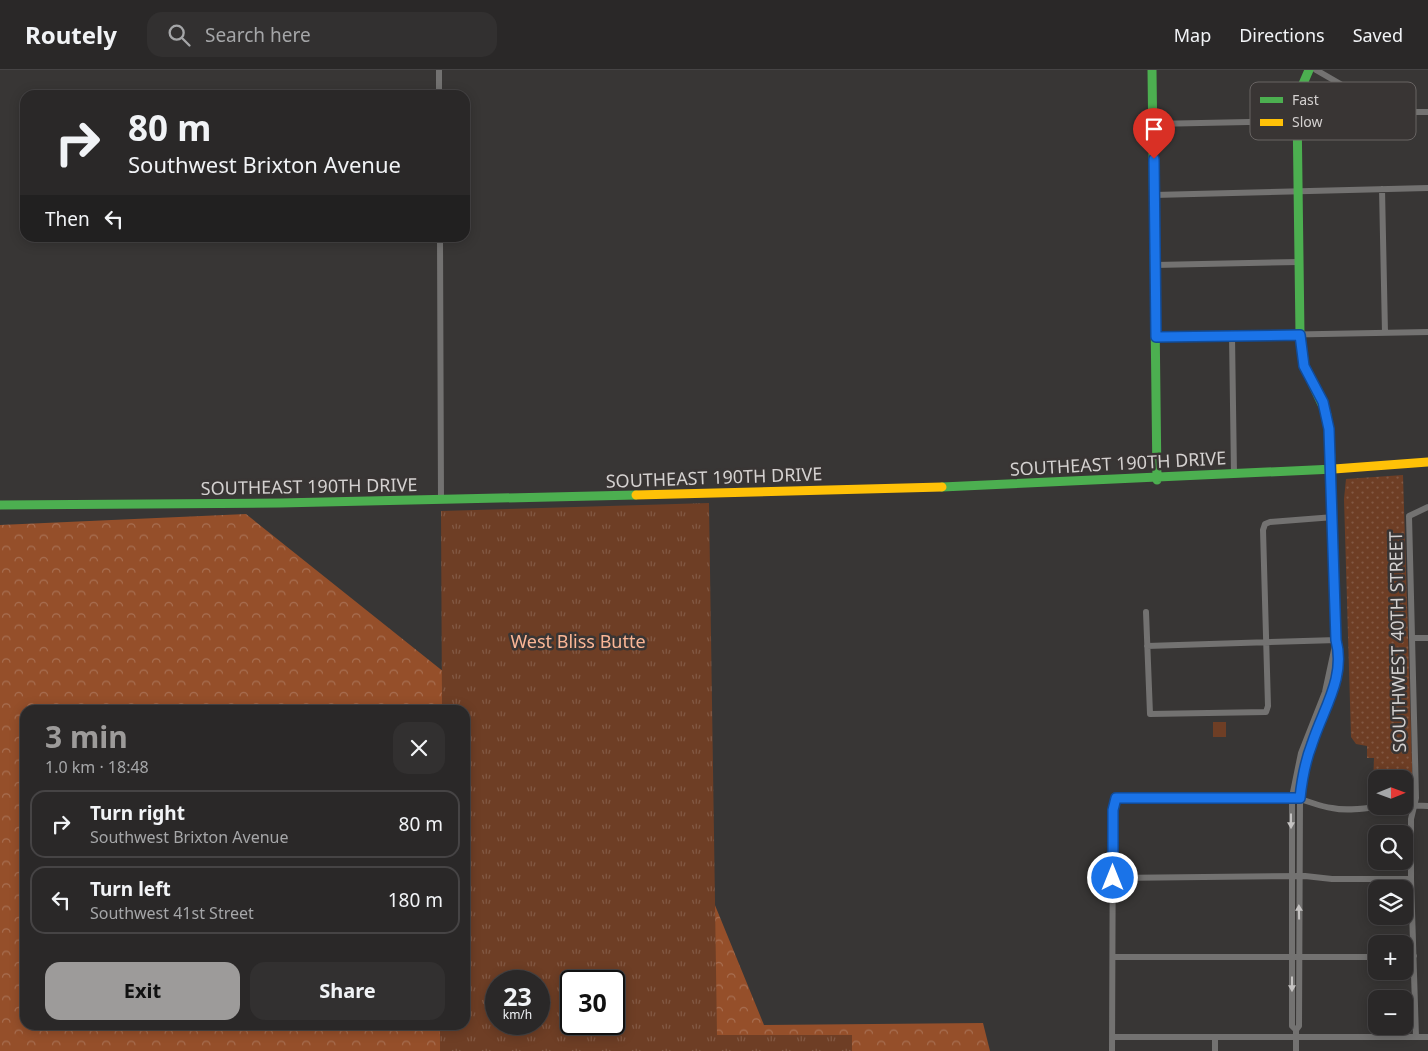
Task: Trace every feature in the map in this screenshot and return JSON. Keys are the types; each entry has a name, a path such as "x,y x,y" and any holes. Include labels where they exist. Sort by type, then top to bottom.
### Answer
{"main road":[{"path":"1152,70 1158,480"},
{"path":"1303,82 1309,70"},
{"path":"1297,140 1300,335 1304,366 1327,415 1332,469"},
{"name":"SOUTHEAST 190TH DRIVE","path":"0,505 441,500 1158,480 1428,462"}],"street":[{"path":"439,70 439,90"},
{"path":"1316,70 1337,82"},
{"path":"1153,124 1250,122"},
{"path":"1154,195 1428,188"},
{"path":"1382,189 1386,333"},
{"path":"440,242 441,500"},
{"path":"1155,265 1298,262"},
{"path":"1156,337 1428,332"},
{"path":"1232,336 1234,474"},
{"path":"1296,1051 1296,1034 1299,1026 1299,958 1292,797 1301,753 1325,692 1336,640 1332,469"},
{"name":"SOUTHWEST 40TH STREET","path":"1413,806 1416,798 1409,516 1428,508"},
{"path":"1146,612 1150,714 1267,711 1263,530 1265,524 1334,517"},
{"path":"1412,638 1428,638"},
{"path":"1147,646 1336,640"},
{"path":"1296,1034 1292,1026 1292,957 1300,798 1309,752 1337,679 1340,654 1336,640"},
{"path":"1112,1051 1114,957 1113,810 1116,798 1292,797 1341,810 1368,808"},
{"path":"1413,806 1428,806"},
{"name":"SOUTHWEST 40TH STREET","path":"1413,815 1411,879 1416,1037"},
{"path":"1113,878 1295,877 1411,879"},
{"path":"1114,957 1368,957"},
{"path":"1112,1037 1215,1037 1296,1034 1428,1037"},
{"path":"1215,1037 1215,1051"}],"green space":[{"path":"1403,475 1412,770 1374,770 1374,758 1367,758 1367,746 1356,744 1351,737 1344,499 1346,479"},
{"name":"West Bliss Butte","path":"709,503 717,1035 852,1035 852,1051 440,1051 440,1030 470,1030 470,705 442,705 441,511"},
{"path":"246,514 459,684 636,712 764,1025 983,1023 990,1051 0,1051 0,525"},
{"path":"1213,722 1226,722 1226,737 1213,737"}],"traffic: fast":[{"path":"1152,70 1157,480"},
{"path":"1304,82 1309,70"},
{"path":"1297,140 1300,335 1304,366 1327,415 1332,469"},
{"path":"942,487 1334,469"},
{"path":"0,505 280,503 636,495"}],"traffic: slow":[{"path":"1334,469 1428,462"},
{"path":"636,495 942,487"}],"route":[{"path":"1113,878 1113,805 1116,798 1300,798 1306,762 1316,732 1333,693 1340,654 1336,640 1333,484 1328,422 1323,402 1304,366 1300,348 1300,335 1156,337 1154,159"}]}
